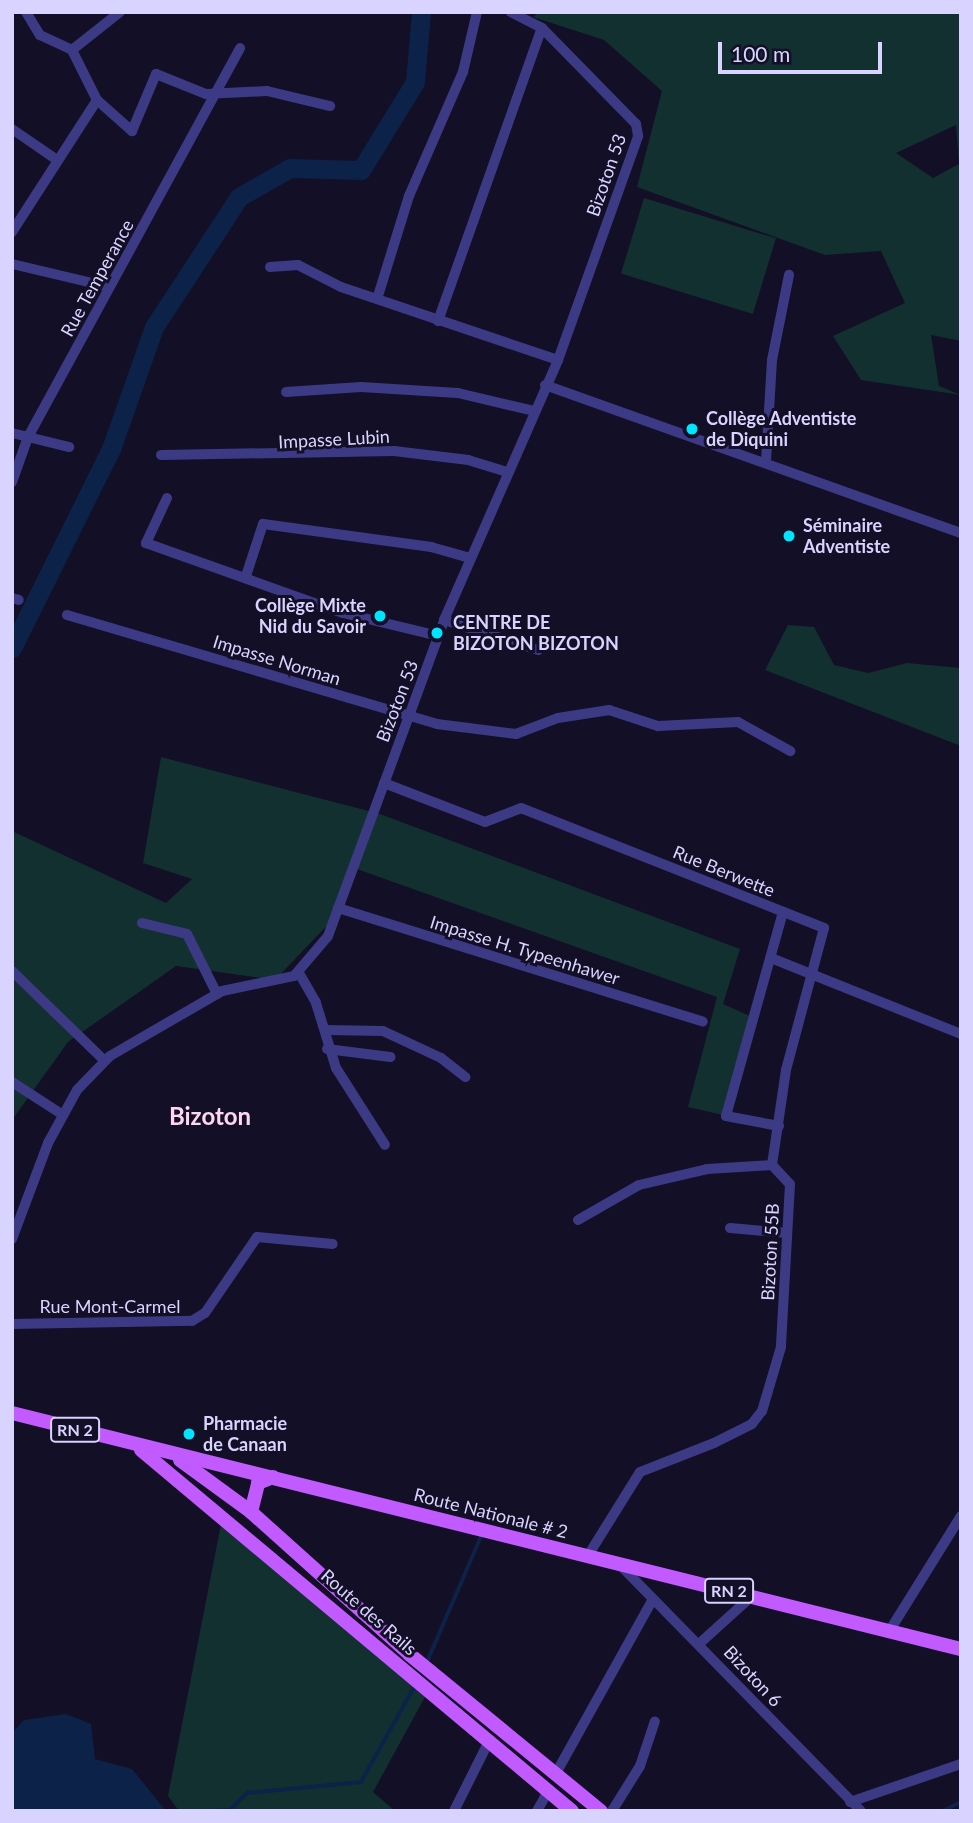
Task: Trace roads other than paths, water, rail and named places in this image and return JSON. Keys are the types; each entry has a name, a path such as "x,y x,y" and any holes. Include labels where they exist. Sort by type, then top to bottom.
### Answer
{"main road":[{"name":"Route Nationale # 2","path":"12,1413 137,1447 273,1477 496,1535 961,1649"},
{"name":"Route des Rails","path":"137,1447 406,1660 435,1675 601,1811"},
{"name":"Route des Rails","path":"175,1456 251,1512 406,1660 429,1689 572,1811"},
{"path":"251,1512 258,1483 273,1477"}],"street":[{"path":"26,12 40,35 72,50 97,100 132,131 156,74 217,93 267,91 330,106"},
{"path":"72,50 120,12"},
{"path":"378,296 410,196 463,72 477,12"},
{"name":"Bizoton 53","path":"299,973 319,953 338,908 444,621 506,472 558,360 638,130 542,28 526,14 511,12"},
{"path":"438,321 542,28"},
{"name":"Rue Temperance","path":"12,482 28,437 240,48"},
{"path":"12,232 97,100"},
{"path":"12,129 57,160"},
{"path":"12,264 109,287"},
{"path":"270,267 298,265 438,321 558,360"},
{"path":"766,461 772,360 789,275"},
{"path":"545,385 766,461 881,509 961,533"},
{"path":"286,392 361,387 458,393 534,411"},
{"path":"12,433 69,447"},
{"name":"Impasse Lubin","path":"161,455 394,451 468,460 506,472"},
{"path":"167,498 146,543 246,576 343,613 439,636"},
{"path":"246,576 263,524 431,547 470,558"},
{"name":"Impasse Norman","path":"67,615 107,629 437,724 516,734 558,718 609,710 658,726 738,722 790,751"},
{"path":"444,621 538,650"},
{"name":"Rue Berwette","path":"384,783 485,822 521,808 826,930 786,1070 772,1165"},
{"name":"Impasse H. Typeenhawer","path":"338,908 703,1022"},
{"path":"779,1126 726,1116 783,912"},
{"path":"142,923 187,934 217,993"},
{"path":"771,958 961,1034"},
{"path":"12,971 105,1061"},
{"path":"12,1239 63,1115 105,1061 217,993 299,973 325,1030 327,1049 386,1145"},
{"path":"325,1030 383,1031 465,1077"},
{"path":"327,1049 390,1058"},
{"path":"12,1082 63,1115"},
{"path":"578,1220 639,1185 707,1169 772,1165"},
{"name":"Bizoton 55B","path":"587,1557 640,1472 714,1444 752,1424 762,1411 781,1347 787,1234 789,1179 772,1165"},
{"path":"730,1228 787,1234"},
{"name":"Rue Mont-Carmel","path":"12,1324 192,1321 205,1313 257,1237 333,1244"},
{"path":"890,1630 961,1516"},
{"name":"Bizoton 6","path":"620,1566 652,1601 700,1643 861,1811"},
{"path":"700,1643 752,1596"},
{"path":"555,1775 652,1601"},
{"path":"612,1811 640,1766 655,1721"},
{"path":"454,1811 489,1741"},
{"path":"850,1802 961,1764"},
{"path":"537,1811 548,1791"}],"water":[{"path":"66,1714 91,1724 95,1759 132,1769 166,1811 12,1811 12,1733 24,1720"}],"waterway":[{"path":"12,648 111,449 154,327 239,197 290,168 361,170 415,82 421,12"},
{"path":"427,1662 482,1534"},
{"path":"211,1811 230,1810 247,1793 361,1782 416,1684"},
{"path":"943,1811 961,1802"}],"place":[{"name":"Collège Adventiste de Diquini","path":"692,429"},
{"name":"Séminaire Adventiste","path":"789,536"},
{"name":"Collège Mixte Nid du Savoir","path":"380,616"},
{"name":"CENTRE DE BIZOTON BIZOTON","path":"437,633"},
{"name":"Pharmacie de Canaan","path":"189,1434"}],"district":[{"name":"Bizoton","path":"210,1116"}]}
